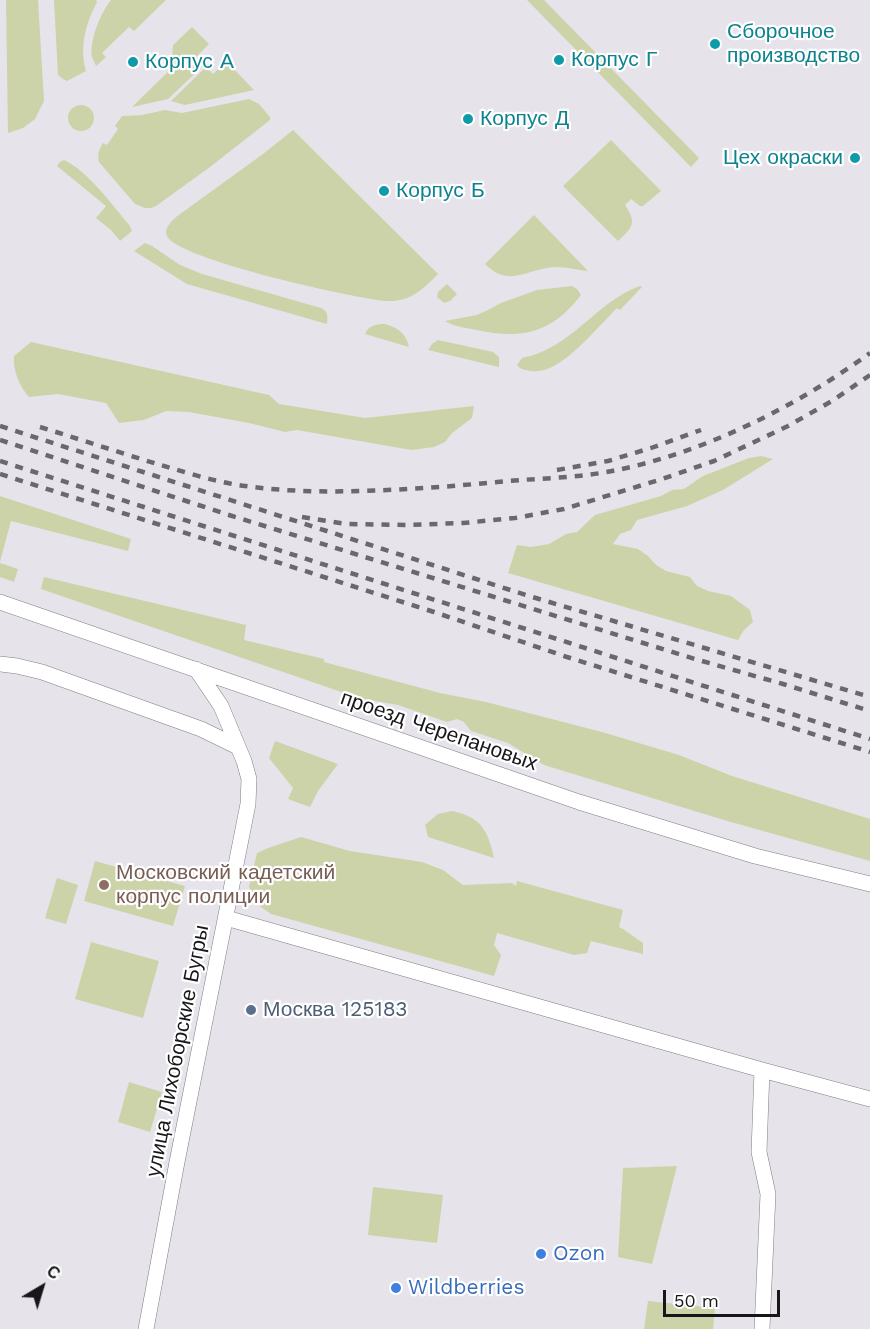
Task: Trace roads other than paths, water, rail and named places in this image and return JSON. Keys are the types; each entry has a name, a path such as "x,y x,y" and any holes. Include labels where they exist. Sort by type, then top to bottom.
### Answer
{"street":[{"name":"проезд Черепановых","path":"0,602 579,802 755,855 870,884"},
{"path":"0,664 42,672 201,729 238,747"},
{"name":"улица Лихоборские Бугры","path":"146,1329 248,796 249,779 244,761 221,706 196,669"},
{"path":"226,918 870,1099"},
{"path":"762,1070 759,1152 768,1194 762,1329"}],"railway":[{"path":"40,427 200,476 269,489 367,491 566,477 601,473 646,463 713,440 779,410 870,353"},
{"path":"302,517 346,524 406,525 515,518 564,509 714,461 788,426 832,401 870,375"},
{"path":"0,426 529,596 870,697"},
{"path":"557,470 608,461 701,430"},
{"path":"0,440 229,515 870,711"},
{"path":"0,461 870,739"},
{"path":"0,474 870,752"}],"place":[{"name":"Сборочное производство","path":"715,44"},
{"name":"Корпус Г","path":"559,60"},
{"name":"Корпус А","path":"133,62"},
{"name":"Корпус Д","path":"468,119"},
{"name":"Цех окраски","path":"855,158"},
{"name":"Корпус Б","path":"384,191"},
{"name":"Московский кадетский корпус полиции","path":"104,885"},
{"name":"Москва 125183","path":"251,1010"},
{"name":"Ozon","path":"541,1254"},
{"name":"Wildberries","path":"396,1288"}]}
